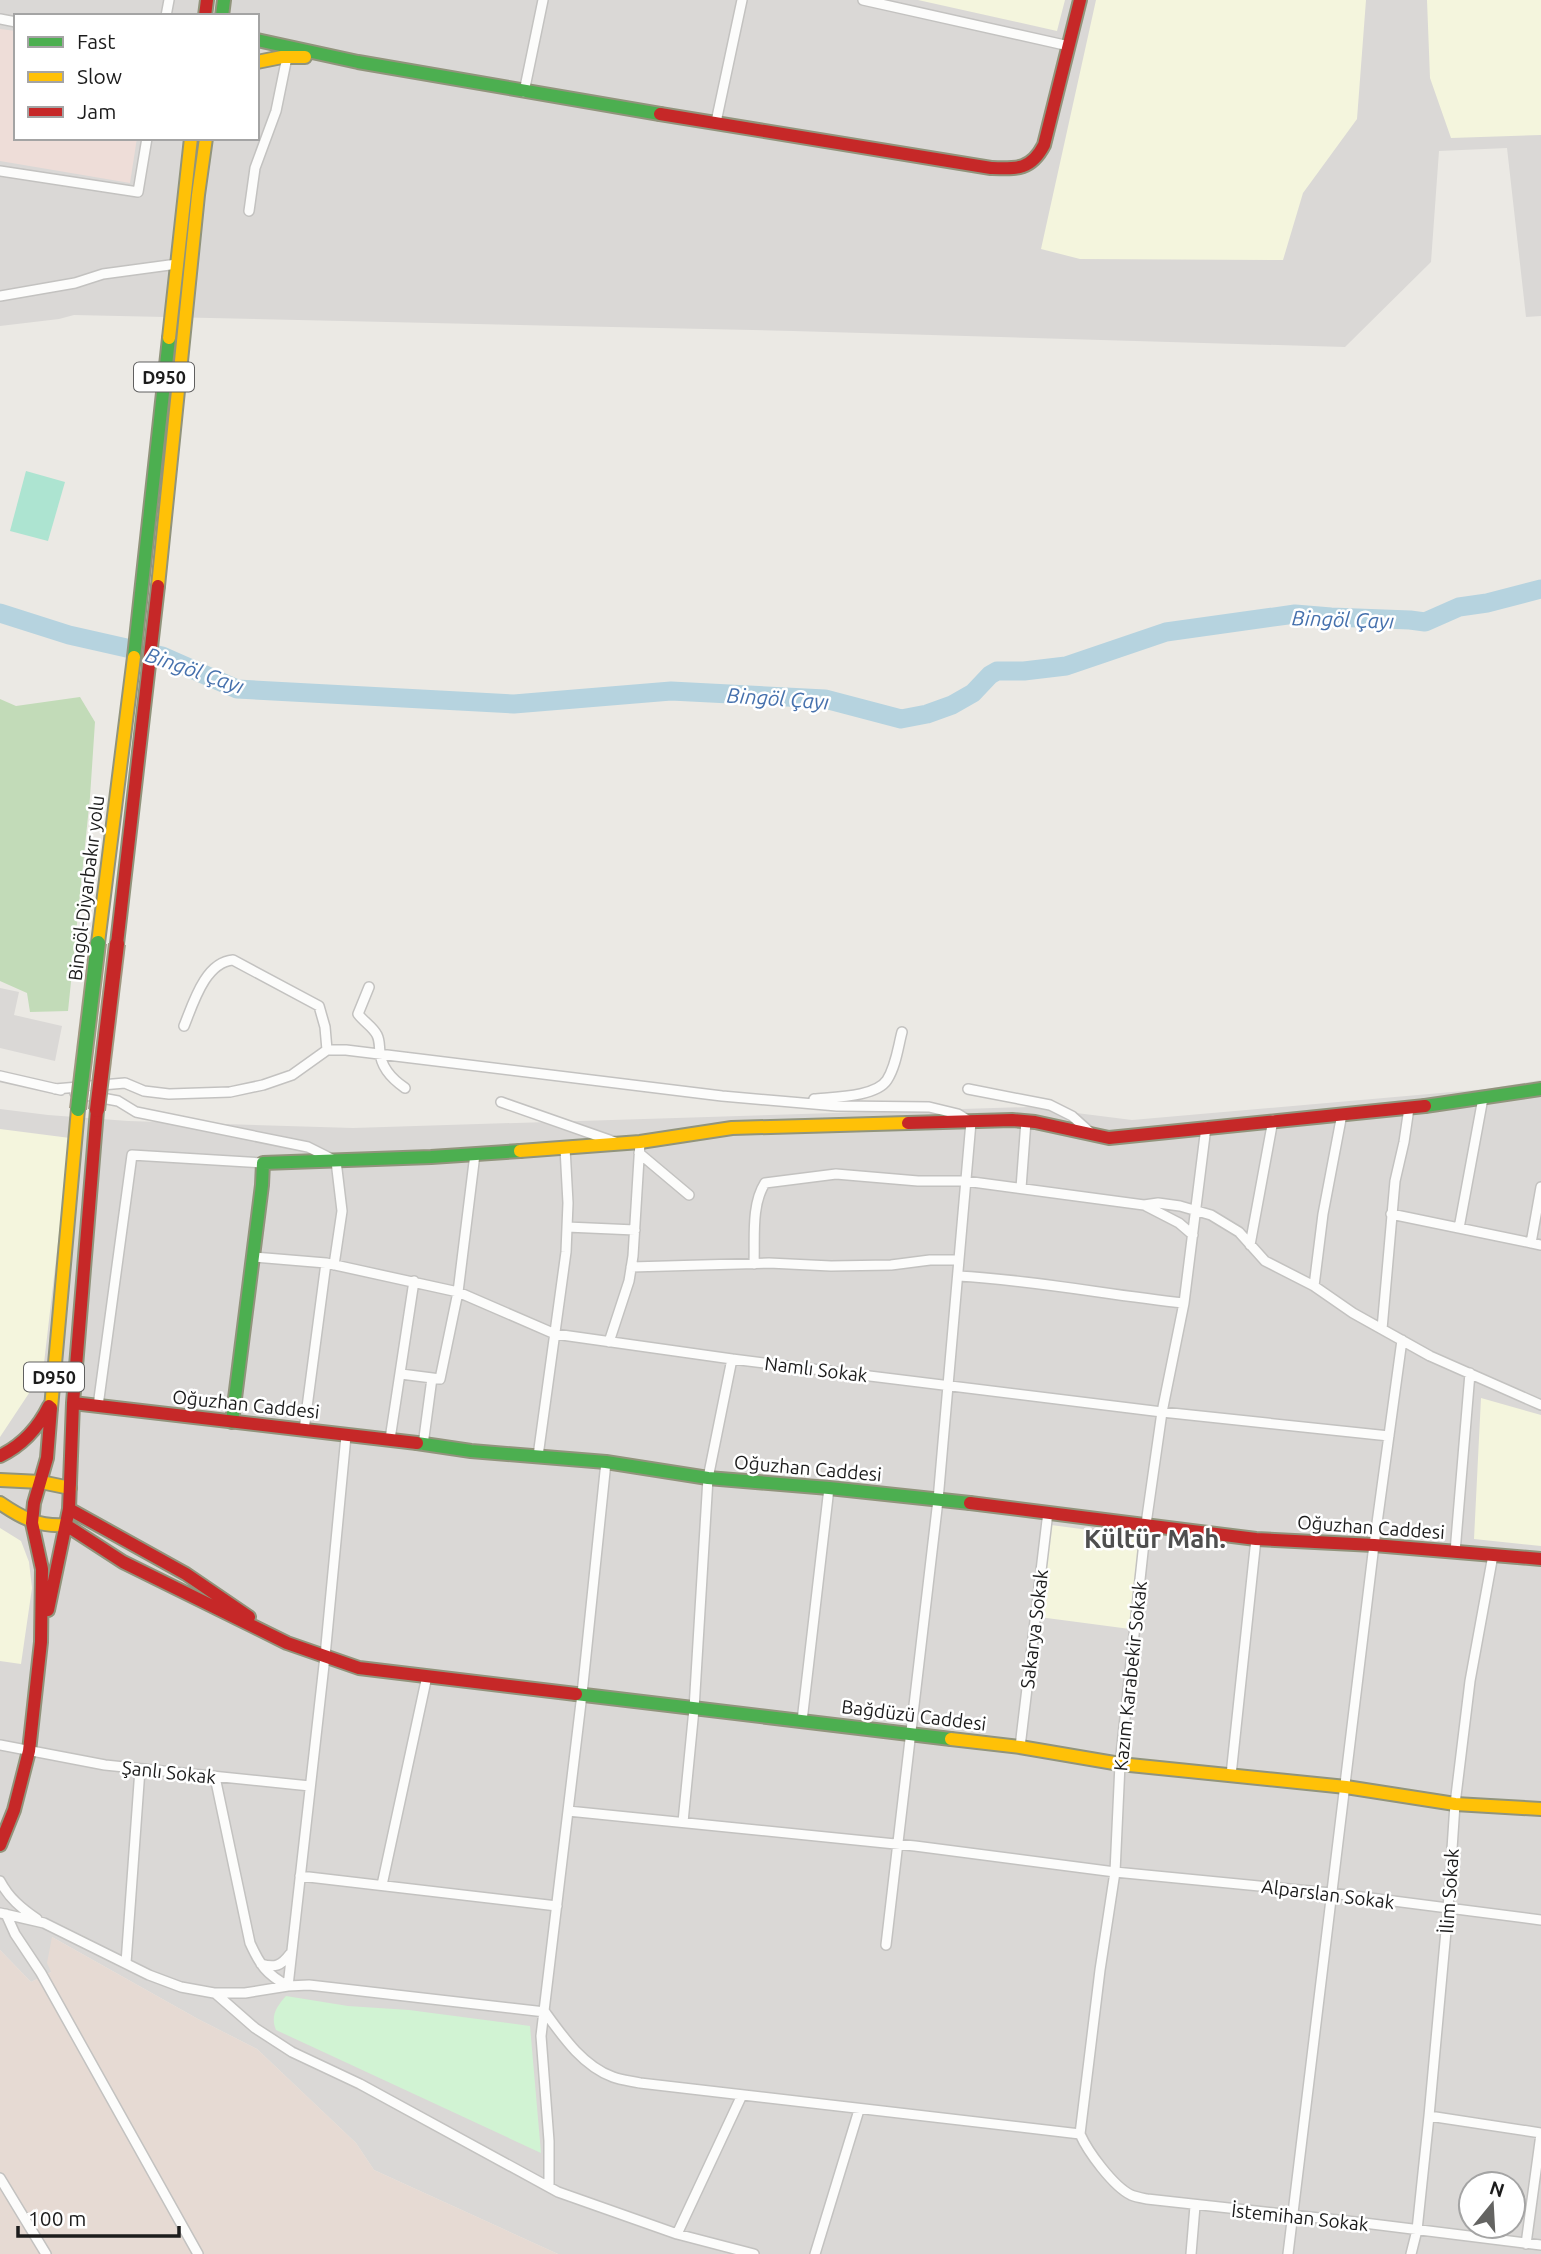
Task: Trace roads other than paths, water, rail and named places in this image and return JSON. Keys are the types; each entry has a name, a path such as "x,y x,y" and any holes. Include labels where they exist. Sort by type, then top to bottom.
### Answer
{"street":[{"path":"524,92 543,0"},
{"path":"716,122 742,0"},
{"path":"863,0 1069,46"},
{"path":"259,40 358,62 524,92 992,168 1014,169 1033,163 1039,156 1080,0"},
{"path":"259,62 287,57 358,62"},
{"path":"249,211 255,168 276,111 287,57"},
{"path":"0,171 138,192 147,140"},
{"name":"Bingöl-Diyarbakır yolu","path":"0,1845 14,1810 29,1751 41,1642 42,1569 32,1523 34,1503 47,1458 78,1109 129,702 191,140"},
{"name":"Bingöl-Diyarbakır yolu","path":"41,1642 69,1509 73,1403 97,1110 146,702 195,221 206,140"},
{"path":"0,296 75,283 103,274 177,264"},
{"path":"184,1026 204,982 217,965 233,960 319,1006 327,1049"},
{"path":"369,986 358,1014 375,1031 379,1039 380,1055 392,1079 405,1087"},
{"path":"792,1100 848,1096 872,1090 887,1081 902,1032"},
{"path":"55,1089 125,1083 144,1091 169,1094 230,1092 292,1075 327,1049 722,1096 837,1105 929,1107 958,1114 971,1122"},
{"path":"0,1076 118,1101 136,1112 308,1147 336,1161"},
{"path":"968,1089 1050,1105 1072,1116 1094,1136"},
{"path":"501,1102 619,1144 640,1148 732,1128 971,1122 1026,1121 1109,1138 1409,1108 1541,1089"},
{"path":"1459,1228 1483,1098"},
{"path":"1382,1329 1395,1181 1409,1108"},
{"path":"1314,1286 1323,1213 1342,1114"},
{"path":"1021,1188 1026,1121"},
{"path":"1250,1245 1273,1121"},
{"path":"886,1945 950,1385 971,1122"},
{"name":"Kazım Karabekir Sokak","path":"1082,2138 1100,1970 1115,1872 1120,1765 1146,1524 1162,1412 1184,1303 1206,1127"},
{"path":"98,1406 132,1155 263,1163 475,1154 619,1144"},
{"path":"538,1456 566,1252 565,1148"},
{"path":"640,1148 689,1195"},
{"path":"610,1342 631,1268 640,1148"},
{"path":"401,1374 440,1379 458,1292 475,1154"},
{"path":"304,1430 330,1264 342,1211 336,1161"},
{"path":"232,1422 263,1163"},
{"path":"754,1264 755,1214 765,1183 836,1174 919,1181 965,1181 1144,1205 1158,1203 1196,1209 1227,1223 1239,1232 1265,1261 1314,1286 1353,1313 1402,1340 1541,1405"},
{"path":"1391,1214 1536,1244 1541,1187"},
{"path":"1144,1205 1171,1217 1193,1235"},
{"path":"567,1227 635,1230"},
{"name":"Namlı Sokak","path":"253,1257 330,1264 458,1292 555,1334 732,1359 1162,1412 1389,1436"},
{"path":"631,1268 754,1264 891,1265 930,1260 959,1260"},
{"path":"958,1276 1005,1278 1184,1303"},
{"path":"390,1439 414,1281"},
{"path":"1288,2254 1374,1545 1402,1340"},
{"path":"682,1822 694,1709 708,1478 732,1359"},
{"path":"1455,1552 1470,1373"},
{"path":"424,1445 432,1378"},
{"path":"0,1456 15,1448 41,1423 52,1399"},
{"name":"Oğuzhan Caddesi","path":"73,1403 390,1439 471,1451 606,1462 708,1478 830,1488 1048,1512 1256,1539 1374,1545 1541,1559"},
{"path":"288,1986 325,1656 346,1436"},
{"path":"549,2188 549,2141 541,2036 582,1694 606,1462"},
{"path":"0,1480 40,1482 70,1488"},
{"path":"802,1721 830,1488"},
{"path":"0,1503 32,1523 45,1526 66,1525 123,1562 287,1643"},
{"path":"69,1509 187,1574 287,1643"},
{"name":"Sakarya Sokak","path":"1020,1747 1048,1512"},
{"path":"1231,1775 1256,1539"},
{"name":"İlim Sokak","path":"1411,2254 1417,2230 1429,2116 1455,1804 1470,1681 1493,1555"},
{"name":"Bağdüzü Caddesi","path":"287,1643 359,1668 1020,1747 1120,1765 1346,1787 1455,1804 1541,1809"},
{"path":"382,1885 427,1676"},
{"name":"Şanlı Sokak","path":"0,1745 105,1766 310,1786"},
{"path":"125,1963 139,1769"},
{"path":"215,1776 250,1943 260,1964 272,1977 288,1986"},
{"name":"Alparslan Sokak","path":"568,1811 898,1845 1115,1872 1331,1893 1541,1920"},
{"path":"300,1876 557,1906"},
{"path":"0,1881 7,1894 21,1908 44,1923 181,1987 214,1993 246,1993 288,1986 330,1987 545,2012 572,2048 594,2068 613,2077 640,2083 1082,2138"},
{"path":"3,1914 44,1923"},
{"path":"3,1914 41,1973 198,2254"},
{"path":"260,1964 272,1967 282,1965 292,1953"},
{"path":"214,1993 256,2028 292,2052 360,2084 549,2188 677,2234 754,2254"},
{"path":"677,2234 742,2095"},
{"path":"815,2254 859,2110"},
{"path":"1429,2116 1541,2133 1526,2244"},
{"name":"İstemihan Sokak","path":"1082,2138 1116,2185 1131,2195 1147,2199 1541,2245"},
{"path":"0,2178 46,2254"},
{"path":"1191,2254 1195,2206"}],"waterway":[{"name":"Bingöl Çayı","path":"0,613 69,635 162,656 237,689 514,704 671,691 825,699 901,719 952,705 973,693 997,671 1066,666 1166,632 1295,614 1425,622 1459,607 1541,589"}],"district":[{"name":"Kültür Mah.","path":"1155,1538"}]}
